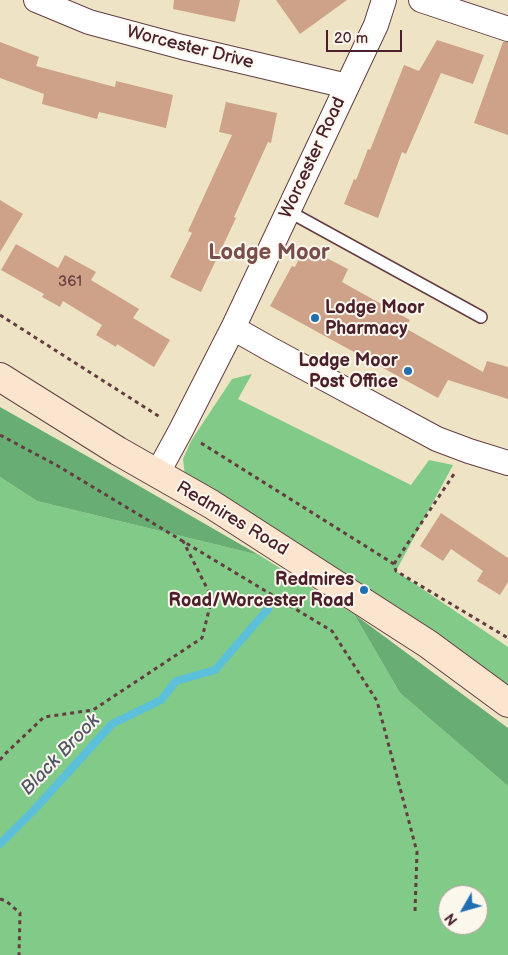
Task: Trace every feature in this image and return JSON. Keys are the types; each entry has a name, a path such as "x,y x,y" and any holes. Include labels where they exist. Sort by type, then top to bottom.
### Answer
{"street":[{"name":"Worcester Drive","path":"36,0 89,22 347,86"},
{"name":"Worcester Road","path":"157,474 233,328 376,25 384,0"},
{"path":"421,0 508,29"},
{"path":"233,328 270,350 437,439 508,463"},
{"name":"Redmires Road","path":"0,377 118,451 211,504 428,644 508,703"}],"lane":[{"path":"288,211 481,317"}],"path":[{"path":"0,316 394,564 396,571 508,638"},
{"path":"0,434 58,466 332,631 377,701 417,852 415,911"},
{"path":"394,564 469,451"},
{"path":"0,760 44,717 94,710 202,638 212,598 183,541"},
{"path":"0,899 6,901 20,913 19,955"}],"green space":[{"path":"252,374 238,399 411,485 429,460 453,465 396,571 508,647 508,703 185,476 183,459 191,441 232,379"},
{"path":"0,407 259,555 37,501 0,477"},
{"path":"0,477 37,501 259,555 354,614 400,693 508,786 508,955 0,955"},
{"path":"354,614 508,728 508,786 400,693"}],"building":[{"path":"174,0 240,0 235,22 173,9"},
{"path":"276,0 347,0 300,34"},
{"path":"437,40 484,55 473,84 441,73 406,154 402,152 378,218 344,204 368,149 370,150 404,65 419,71"},
{"path":"0,42 39,57 36,66 115,87 116,81 173,95 166,128 99,112 97,119 42,104 44,94 0,78"},
{"path":"503,42 508,42 508,135 474,123"},
{"path":"226,102 277,113 271,143 268,142 234,217 236,218 201,292 170,277 192,233 188,231 232,135 219,132"},
{"path":"0,200 23,214 0,252"},
{"path":"16,244 58,268 65,255 96,272 91,280 139,309 133,318 170,340 154,367 117,344 116,347 96,335 102,325 63,301 60,307 42,297 44,294 1,270"},
{"path":"305,247 348,269 342,282 410,320 405,328 483,372 487,361 508,367 508,399 448,380 438,398 270,306 292,266 295,267"},
{"path":"441,513 508,558 508,582 500,595 477,581 483,571 451,549 443,561 420,546"}],"waterway":[{"name":"Black Brook","path":"0,844 34,810 112,724 161,700 176,681 215,670 268,609"}],"place":[{"name":"Lodge Moor Pharmacy","path":"315,318"},
{"name":"Lodge Moor Post Office","path":"408,371"},
{"name":"Redmires Road/Worcester Road","path":"364,590"}],"district":[{"name":"Lodge Moor","path":"269,253"}]}
